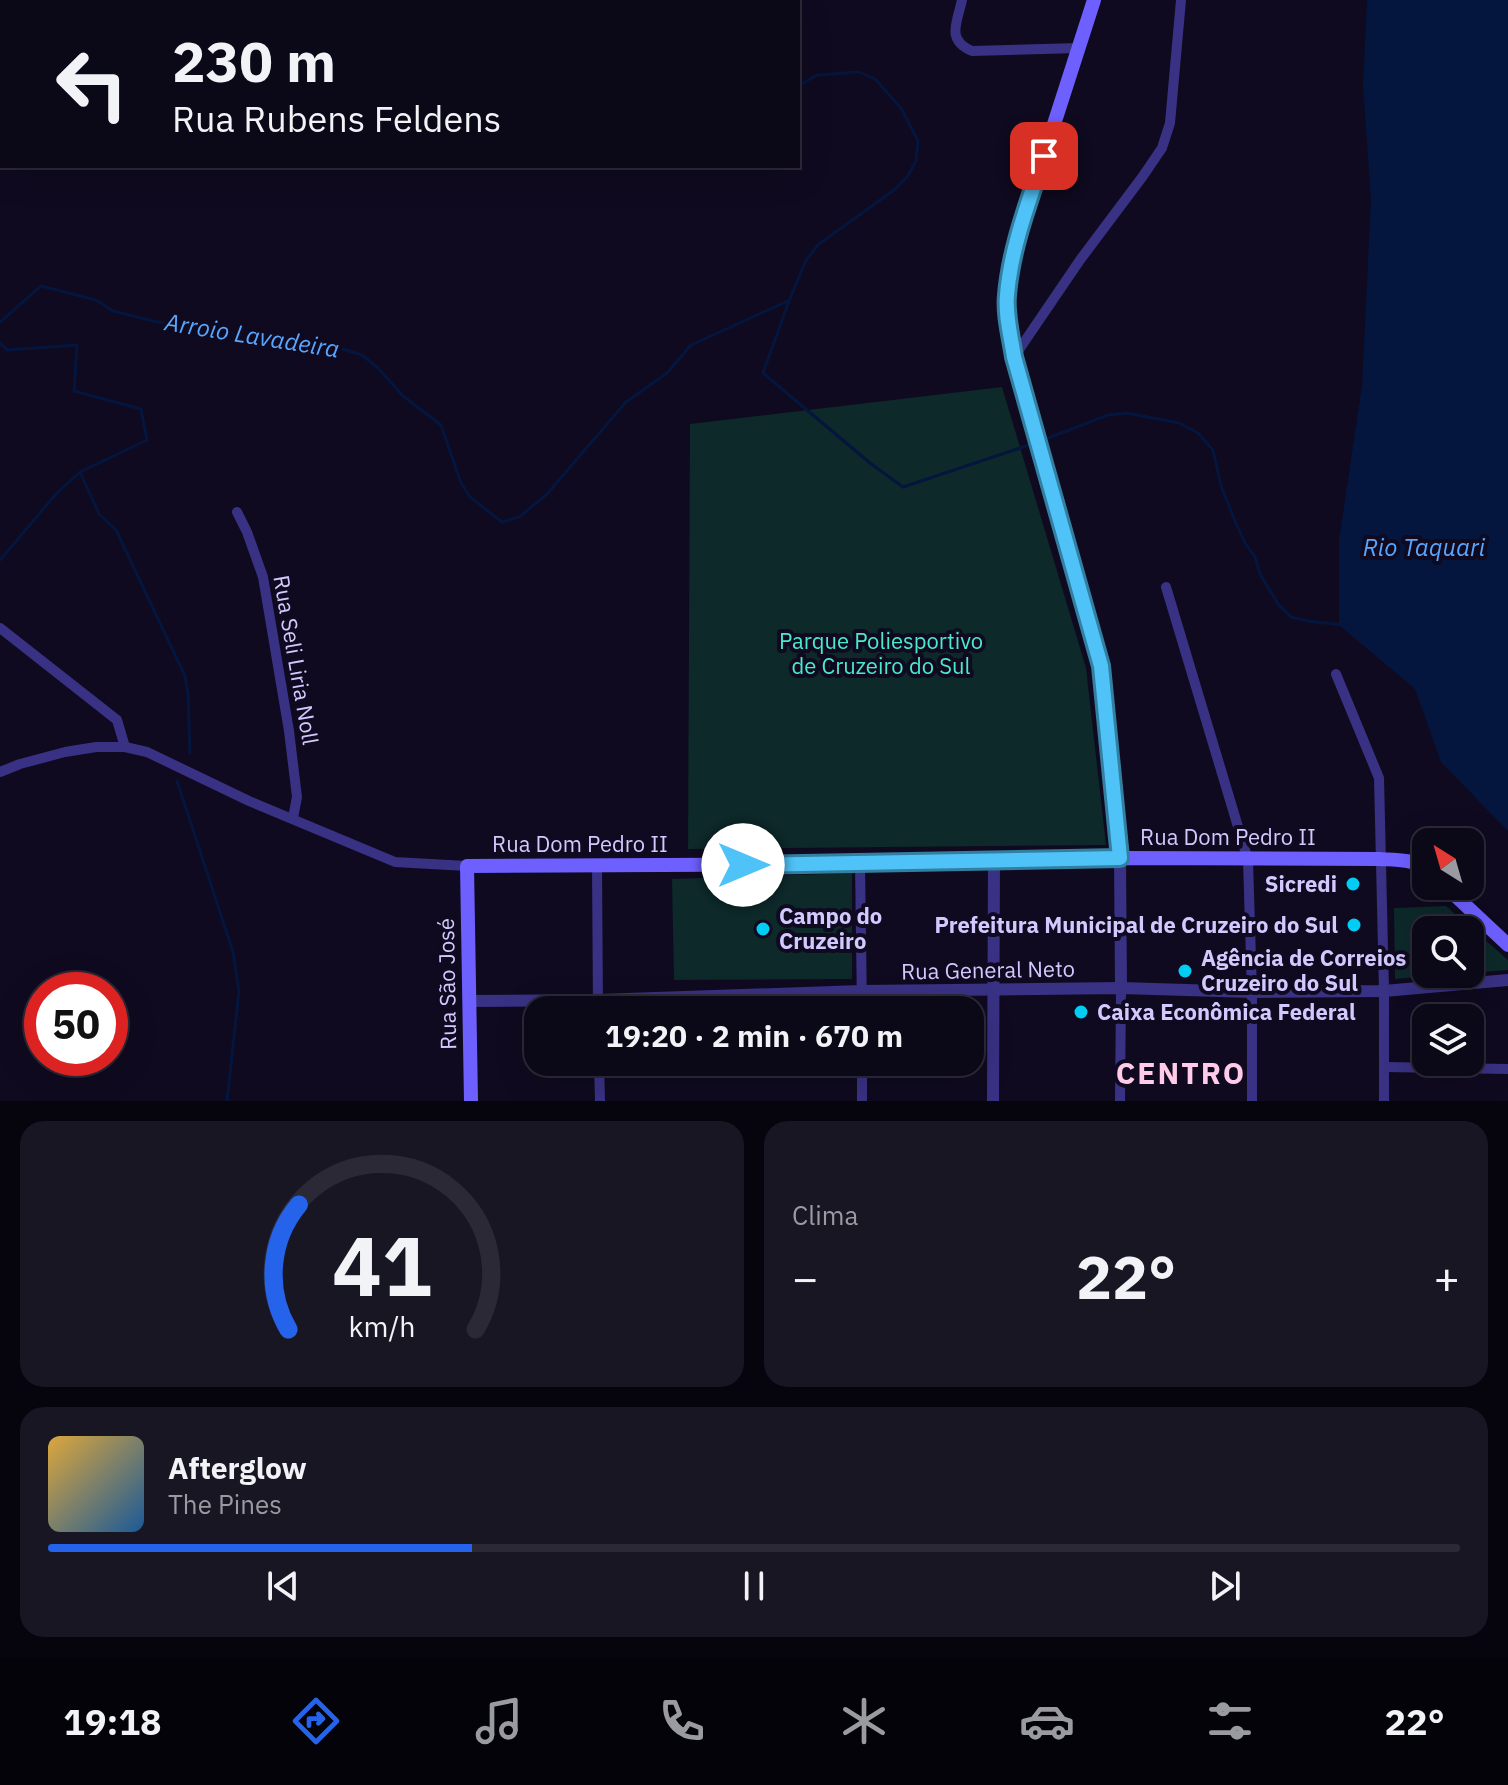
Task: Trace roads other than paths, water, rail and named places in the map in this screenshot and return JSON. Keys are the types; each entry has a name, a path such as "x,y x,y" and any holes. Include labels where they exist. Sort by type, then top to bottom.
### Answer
{"main road":[{"path":"1094,0 1018,236 1007,297 1014,357 1101,666 1120,858"},
{"name":"Rua Dom Pedro II","path":"467,866 860,864 1120,858 1379,859 1412,862"},
{"name":"Rua São José","path":"467,866 471,1101"},
{"path":"1460,900 1508,945"}],"street":[{"path":"962,0 957,40 961,46 972,51 1078,48"},
{"path":"1014,357 1162,148 1170,123 1181,0"},
{"name":"Rua Seli Liria Noll","path":"237,512 263,577 289,731 297,797 293,818"},
{"path":"1166,587 1248,860 1252,1101"},
{"path":"0,628 117,720 125,747"},
{"path":"1336,674 1379,778 1384,1101"},
{"name":"Rua Dom Pedro II","path":"0,772 65,752 96,747 125,747 147,752 249,801 395,862 467,866"},
{"path":"1120,858 1120,1101"},
{"path":"993,1101 994,862"},
{"path":"860,864 861,996"},
{"path":"597,866 598,996"},
{"name":"Rua General Neto","path":"767,996 861,991 1121,988 1252,992 1384,991 1508,980"},
{"name":"Rua General Neto","path":"469,1001 524,1003"},
{"path":"1384,1067 1508,1069"},
{"path":"599,1076 600,1101"},
{"path":"862,1076 862,1101"}],"water":[{"name":"Rio Taquari","path":"1367,0 1508,0 1508,831 1441,762 1415,689 1339,625 1339,540 1362,386 1371,200 1363,85"}],"waterway":[{"path":"800,85 817,75 859,72 875,79 901,108 918,141 916,161 907,177 894,190 819,244 806,260 763,373 903,487 1032,444"},
{"name":"Arroio Lavadeira","path":"0,322 41,286 96,300 113,311 153,321 250,336 284,345 324,343 362,355 403,396 441,425 461,483 470,497 502,522 519,517 547,494 626,402 667,373 691,345 788,301"},
{"name":"Arroio Lavadeira","path":"0,343 7,350 77,345 74,391 141,409 147,440 80,472 57,493 0,560"},
{"path":"1043,440 1108,415 1127,413 1179,423 1198,433 1213,450 1221,486 1235,521 1278,604 1291,617 1342,625"},
{"name":"Arroio Lavadeira","path":"80,472 99,514 116,530 185,676 190,753"},
{"name":"Arroio Lavadeira","path":"177,781 233,952 239,991 227,1101"}],"place":[{"name":"Sicredi","path":"1353,884"},
{"name":"Prefeitura Municipal de Cruzeiro do Sul","path":"1354,925"},
{"name":"Campo do Cruzeiro","path":"763,929"},
{"name":"Agência de Correios Cruzeiro do Sul","path":"1185,971"},
{"name":"Caixa Econômica Federal","path":"1081,1012"}],"district":[{"name":"CENTRO","path":"1181,1074"}],"park label":[{"name":"Parque Poliesportivo de Cruzeiro do Sul","path":"881,654"}]}
